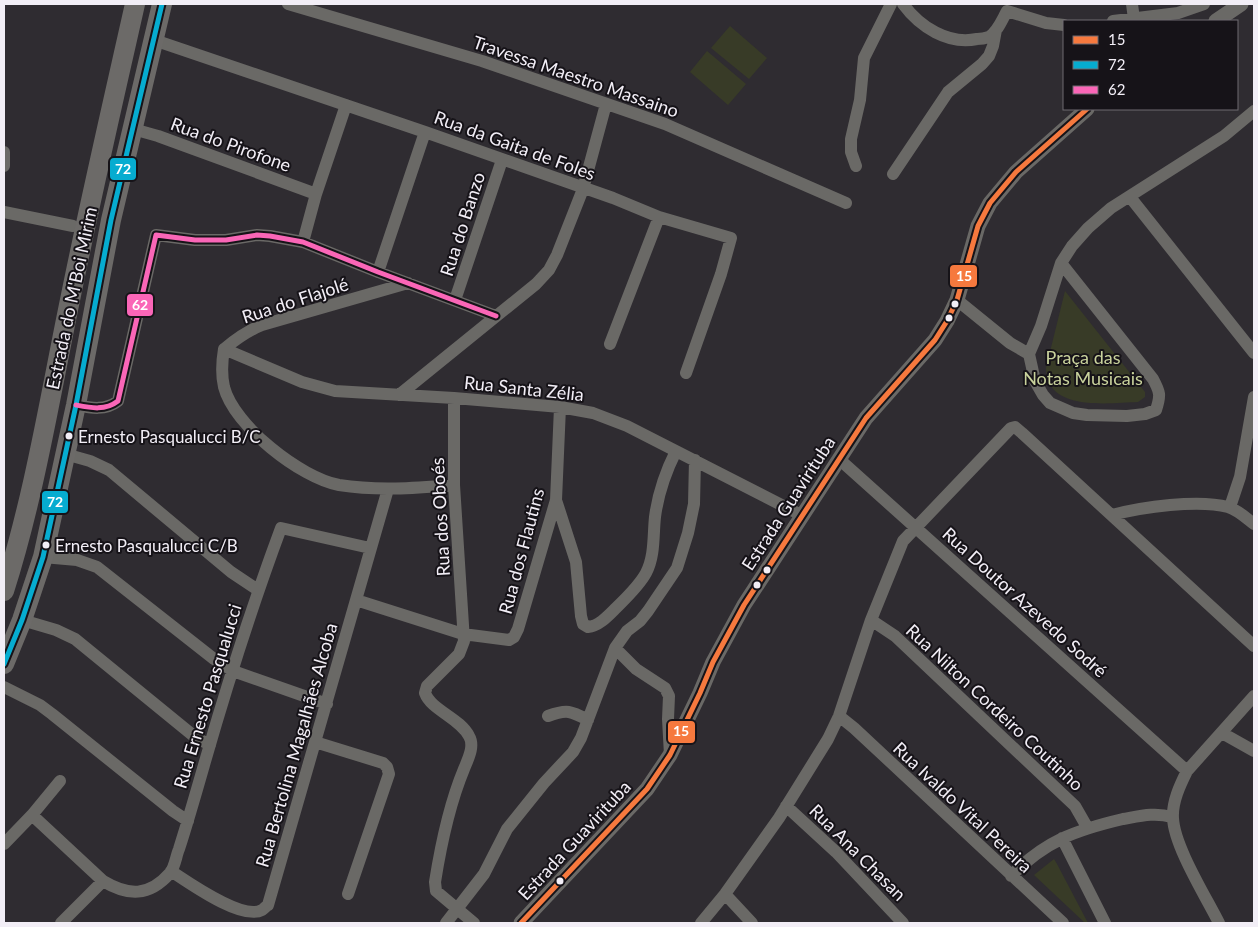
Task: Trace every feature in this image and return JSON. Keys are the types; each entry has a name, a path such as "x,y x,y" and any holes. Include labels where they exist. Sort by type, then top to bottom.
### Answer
{"main road":[{"name":"Estrada do M'Boi Mirim","path":"4,592 22,526 84,228 135,4"},
{"name":"Estrada do M'Boi Mirim","path":"4,664 22,620 43,557 76,405 111,220 162,4"},
{"path":"49,402 41,385 84,174 91,152 97,141 107,133"},
{"path":"58,359 84,362"}],"street":[{"name":"Travessa Maestro Massaino","path":"288,4 482,61 606,104 690,135 846,203"},
{"path":"856,166 850,152 860,100 864,58 891,4"},
{"path":"903,4 924,26 964,42 988,37 996,30"},
{"path":"1132,4 1134,19"},
{"path":"1124,20 1178,13 1204,4"},
{"path":"1217,20 1241,4"},
{"path":"893,174 948,92 989,56 996,30 1006,7 1046,24 1063,25"},
{"name":"Rua da Gaita de Foles","path":"154,40 425,132 612,198 659,217 730,238 720,274 686,373"},
{"path":"399,394 536,284 549,270 557,255 583,189 606,104"},
{"path":"303,242 316,194 346,105"},
{"name":"Estrada Guavirituba","path":"521,923 647,789 670,755 713,662 744,605 866,418 934,340 947,321 958,300 978,226 990,204 1016,172 1086,110"},
{"path":"1060,263 1153,379 1159,392 1156,410 1145,414 1127,416 1087,415 1073,413 1050,403 1035,381 1029,354 1041,326 1060,263 1088,228 1111,208 1224,136 1254,111"},
{"name":"Rua do Pirofone","path":"133,129 316,194"},
{"path":"378,272 425,132"},
{"name":"Rua do Banzo","path":"455,300 502,160"},
{"path":"1130,197 1254,353"},
{"path":"4,212 73,226"},
{"path":"610,344 659,217"},
{"path":"76,405 102,408 113,405 118,401 156,235 195,240 226,240 270,236 303,242 496,316"},
{"name":"Rua do Flajolé","path":"224,349 244,334 262,325 408,283"},
{"path":"958,300 995,332 1029,354"},
{"path":"224,349 222,362 224,388 235,409 256,436 306,472 320,479 338,484 388,490 454,486"},
{"name":"Rua Santa Zélia","path":"224,349 302,382 334,391 560,406 593,413 627,426 803,516"},
{"path":"1230,508 1240,477 1254,397"},
{"name":"Rua dos Oboés","path":"454,398 454,486 464,634"},
{"name":"Rua dos Flautins","path":"464,634 509,640 518,629 556,500 560,406"},
{"path":"701,923 725,894 786,806 828,739 839,716 871,620 896,554 903,541 1011,429 1015,427 1022,433 1254,646"},
{"path":"556,500 576,562 583,624 588,627 596,625 619,604 646,573 652,558 655,515 660,494 665,475 676,451"},
{"name":"Rua Ernesto Pasqualucci","path":"65,454 90,461 108,470 231,572 258,590 171,871"},
{"name":"Rua Doutor Azevedo Sodré","path":"839,459 1187,771"},
{"path":"446,923 488,868 507,829 544,783 574,752 588,720 614,648 648,611 677,568 686,542 694,504 695,460"},
{"name":"Rua Bertolina Magalhães Alcoba","path":"171,871 210,896 242,910 256,912 263,910 268,905 388,490"},
{"path":"1112,515 1133,510 1186,504 1230,508 1254,524"},
{"path":"258,590 281,528 370,548"},
{"path":"43,557 77,560 97,567 214,659 233,671 327,704"},
{"path":"356,600 464,634 463,646 459,654 427,686 425,693 429,700 467,732 471,742 468,760 454,795 435,882 436,891 474,923"},
{"path":"22,620 56,630 75,639 196,737 210,745"},
{"name":"Rua Nilton Cordeiro Coutinho","path":"871,620 895,636 1075,806 1087,827"},
{"path":"614,648 667,692 669,696 670,755"},
{"path":"4,688 40,705 165,805 188,821"},
{"path":"1219,923 1178,842 1172,817 1179,786 1187,771 1254,696"},
{"path":"548,716 565,711 574,712 588,720"},
{"name":"Rua Ivaldo Vital Pereira","path":"839,716 1063,923"},
{"path":"1222,733 1254,751"},
{"path":"315,742 383,763 389,770 348,894"},
{"path":"4,844 32,815 60,781"},
{"name":"Rua Ana Chasan","path":"786,806 836,852 903,923"},
{"path":"1011,876 1035,854 1062,838 1087,827 1144,815 1162,814 1172,817"},
{"path":"32,815 103,881 115,888 130,893 141,892 162,882 171,871"},
{"path":"1062,838 1105,923"},
{"path":"61,923 103,881"},
{"path":"725,894 752,923"}],"green space":[{"path":"730,26 767,58 749,79 711,48"},
{"path":"707,51 746,84 728,105 690,72"},
{"name":"Praça das Notas Musicais","path":"1065,291 1145,392 1145,397 1138,402 1081,402 1056,392 1049,382 1046,368"},
{"path":"1054,859 1088,923 1085,923 1034,875"}],"transit line":[{"name":"72","path":"4,664 22,620 43,557 76,405 111,220 162,4"},
{"name":"15","path":"521,923 647,789 670,755 713,662 744,605 866,418 935,340 947,321 957,300 978,226 990,203 1016,172 1086,110"},
{"name":"62","path":"76,405 92,408 103,407 118,401 156,235 195,240 226,240 257,235 303,242 496,316"}],"place":[{"name":"Ernesto Pasqualucci B/C","path":"69,436"},
{"name":"Ernesto Pasqualucci C/B","path":"46,545"}]}
